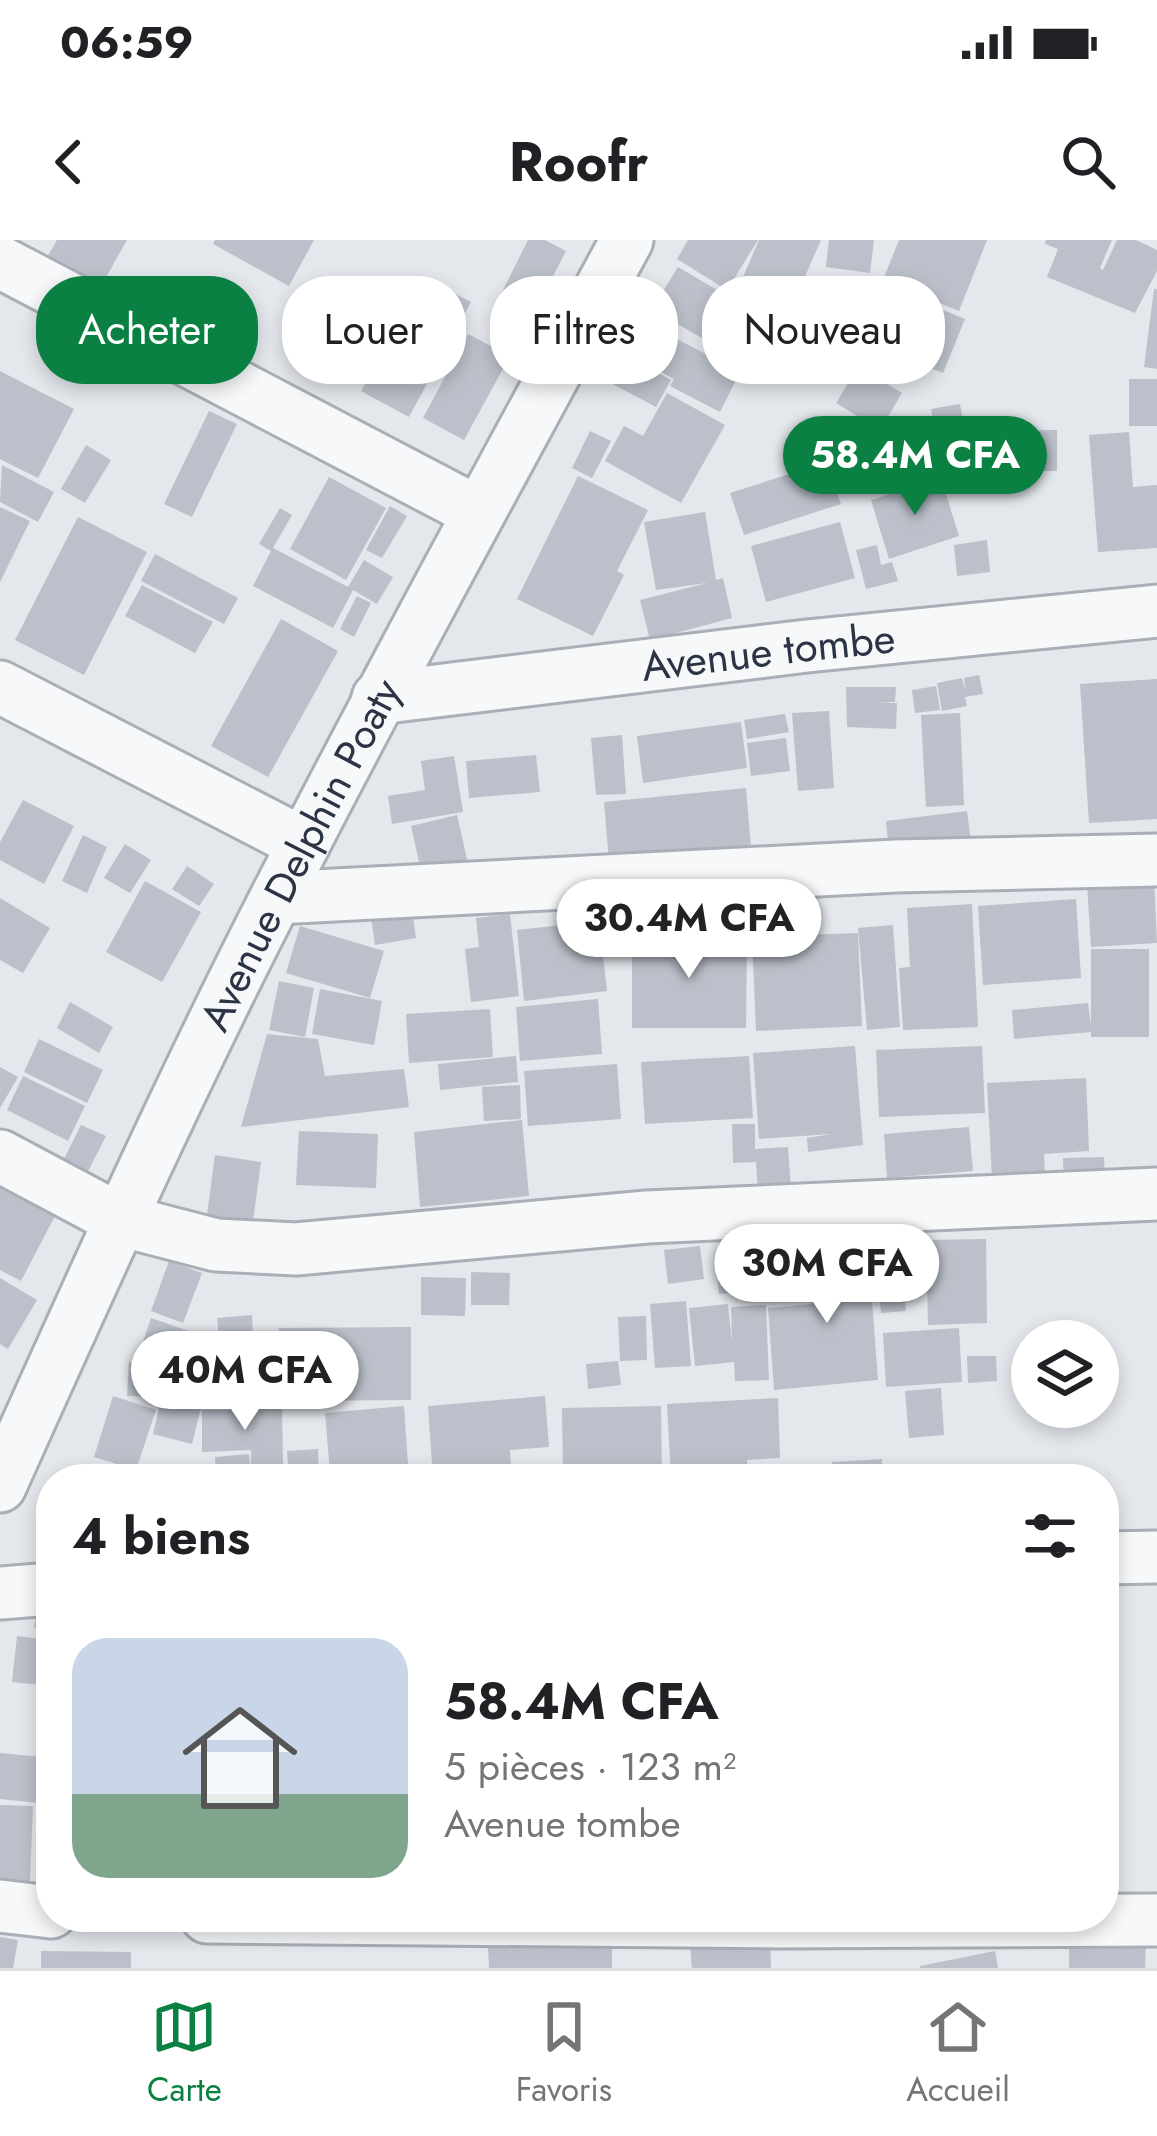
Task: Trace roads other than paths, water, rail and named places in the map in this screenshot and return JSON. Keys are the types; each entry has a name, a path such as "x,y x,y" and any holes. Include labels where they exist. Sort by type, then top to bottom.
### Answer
{"street":[{"name":"Avenue Delphin Poaty","path":"0,1486 120,1220 276,898 378,698 627,240"},
{"path":"0,262 479,512"},
{"name":"Avenue tombe","path":"378,698 1157,610"},
{"path":"0,686 304,844"},
{"path":"276,898 896,866 1157,860"},
{"path":"0,1156 120,1220 216,1245 296,1249 646,1217 1157,1194"},
{"path":"1119,1558 1157,1557"},
{"path":"0,1593 36,1590"},
{"path":"0,1906 36,1910"},
{"path":"1119,1920 1157,1920"}]}
